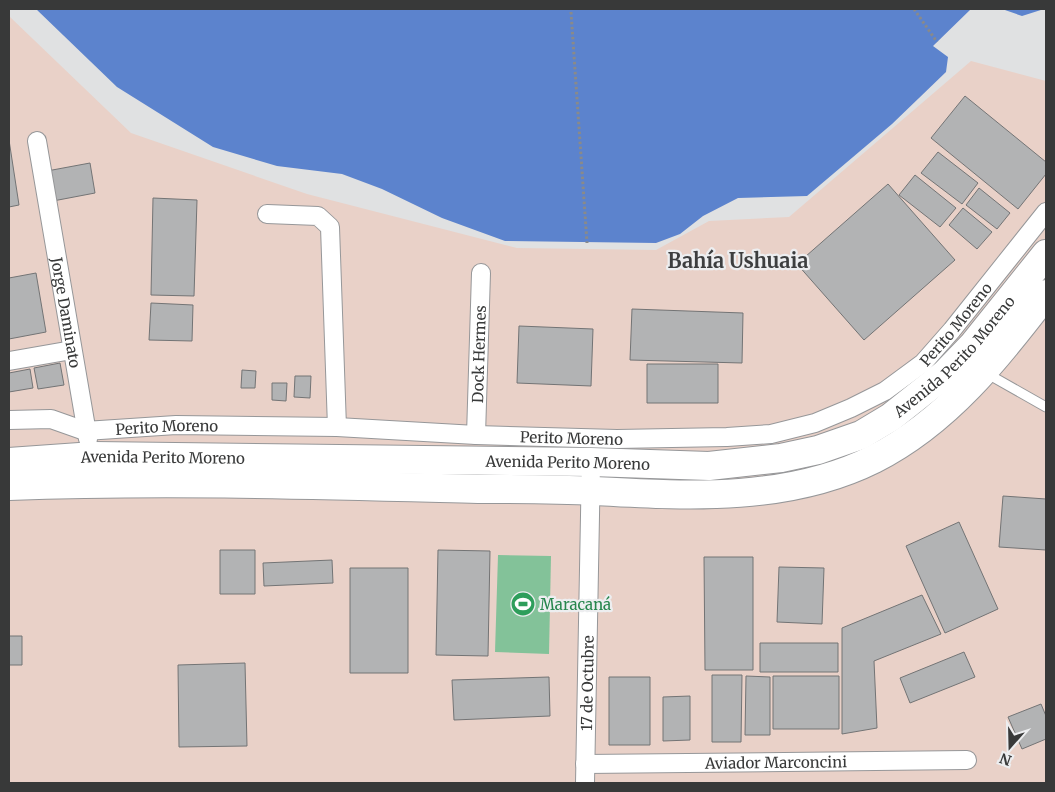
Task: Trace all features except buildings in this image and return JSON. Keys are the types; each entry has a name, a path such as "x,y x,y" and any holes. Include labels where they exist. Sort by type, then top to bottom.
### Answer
{"main road":[{"name":"Avenida Perito Moreno","path":"9,462 94,456 591,462 709,466 744,463 818,450 861,435 891,417 945,374 999,315 1046,254"},
{"name":"Avenida Perito Moreno","path":"9,486 98,483 591,491 683,496 742,494 790,486 838,473 874,459 912,437 949,407 983,372 1046,294"}],"street":[{"name":"Jorge Daminato","path":"37,141 85,431 94,456 98,483"},
{"name":"Perito Moreno","path":"9,420 51,419 85,431 176,425 337,427 476,435 617,438 727,437 771,434 815,423 851,408 885,391 923,362 952,330 1046,212"},
{"path":"267,214 318,216 330,228 337,427"},
{"name":"Dock Hermes","path":"476,435 481,273"},
{"path":"9,361 72,350"},
{"name":"17 de Octubre","path":"586,783 591,462"},
{"name":"Aviador Marconcini","path":"585,764 966,760"}],"lane":[{"path":"983,372 1046,408"}],"path":[{"path":"914,9 937,42"},
{"path":"571,12 587,243"}],"shaded area":[{"path":"9,16 131,133 307,194 517,248 656,250 709,221 789,217 971,61 1046,81 1046,783 9,783"}],"green space":[{"name":"Maracaná","path":"498,555 551,556 549,654 495,652"}],"water":[{"path":"36,9 971,9 933,46 948,57 946,72 892,124 807,196 738,198 703,216 680,234 656,243 505,241 442,218 382,189 342,174 277,166 213,147 117,87"},
{"path":"1002,9 1044,9 1022,16"}],"place":[{"name":"Maracaná","path":"523,604"}],"district":[{"name":"Bahía Ushuaia","path":"738,260"}]}
